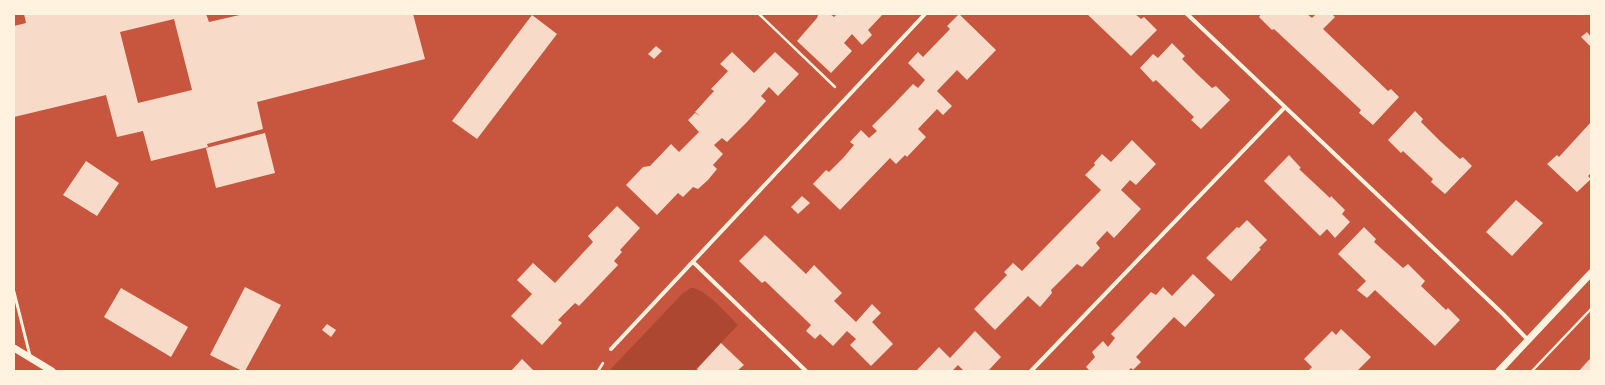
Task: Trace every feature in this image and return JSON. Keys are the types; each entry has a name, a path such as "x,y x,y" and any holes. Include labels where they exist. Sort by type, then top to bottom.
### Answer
{"street":[{"path":"611,349 925,14"},
{"path":"1187,14 1503,314 1528,340"},
{"path":"1031,371 1285,107"},
{"path":"693,262 806,371"},
{"path":"1499,371 1591,272"},
{"path":"14,348 52,371"}],"lane":[{"path":"14,292 30,358"}],"path":[{"path":"760,14 846,98"},
{"path":"1532,371 1591,309"}],"shaded area":[{"path":"691,288 703,292 723,309 738,325 694,371 609,371 683,293"}],"building":[{"path":"24,14 206,14 209,22 244,14 413,14 425,59 257,102 263,129 207,144 208,147 151,161 143,131 117,137 106,95 14,117 14,26 26,23","holes":["174,19 192,90 138,103 120,32"]},
{"path":"817,14 830,14 834,17 837,14 883,14 868,30 872,35 862,45 852,34 844,43 852,51 831,73 797,41 817,18"},
{"path":"959,14 996,50 967,80 957,70 937,91 952,106 943,115 937,109 918,129 926,137 907,157 905,155 896,164 890,158 840,210 813,184 826,170 829,172 844,157 854,145 850,142 861,130 869,138 877,131 872,126 913,84 918,88 925,80 908,63 918,52 923,57 950,29 947,26"},
{"path":"1087,14 1135,14 1141,19 1144,17 1157,30 1131,56"},
{"path":"1261,14 1307,14 1312,18 1316,14 1332,14 1335,17 1323,29 1388,91 1391,89 1399,97 1373,125 1359,113 1361,110 1274,29 1272,30 1259,17"},
{"path":"532,15 557,34 477,139 452,121"},
{"path":"1587,32 1591,37 1591,47 1581,37"},
{"path":"1172,43 1185,56 1182,59 1198,75 1212,88 1216,86 1230,100 1201,129 1191,120 1194,117 1156,80 1153,82 1140,68 1153,54 1158,58"},
{"path":"656,46 662,51 654,59 648,54"},
{"path":"732,52 754,73 775,52 799,74 778,96 769,87 761,96 766,101 747,122 727,142 722,138 714,145 723,154 713,165 717,169 708,180 698,189 693,187 683,197 678,193 657,215 626,185 643,167 650,166 671,144 679,152 699,132 688,120 695,113 700,116 695,112 714,91 711,89 728,71 720,64"},
{"path":"1415,111 1423,119 1421,122 1440,141 1460,159 1463,157 1472,166 1445,194 1431,182 1433,179 1403,151 1401,153 1388,140"},
{"path":"1591,122 1591,173 1588,176 1591,179 1577,192 1547,164 1557,155 1559,157"},
{"path":"265,133 275,173 216,188 206,148"},
{"path":"1132,140 1156,164 1136,185 1130,180 1121,190 1141,209 1114,238 1107,231 1096,243 1100,248 1082,267 1077,264 1051,290 1052,293 1040,307 1028,296 995,330 974,309 1007,275 1004,272 1013,263 1022,271 1101,190 1085,175 1095,165 1094,163 1102,154 1111,162"},
{"path":"1289,155 1301,168 1299,169 1345,210 1342,214 1350,222 1335,238 1327,229 1320,236 1264,181"},
{"path":"86,161 119,183 97,216 63,195"},
{"path":"802,196 810,203 798,214 791,207"},
{"path":"1516,200 1543,223 1512,256 1486,232"},
{"path":"617,206 640,228 620,250 622,252 614,261 618,265 579,306 575,303 558,320 562,323 542,345 511,316 532,294 517,280 533,263 555,283 593,242 588,236"},
{"path":"1247,220 1267,240 1259,248 1261,249 1231,281 1206,258 1237,227 1239,228"},
{"path":"1364,227 1376,239 1374,242 1403,268 1408,264 1425,281 1421,286 1446,310 1448,308 1460,320 1435,346 1375,290 1367,298 1357,290 1366,281 1338,254"},
{"path":"765,235 806,274 814,265 842,293 834,301 856,322 872,304 881,313 872,322 893,344 871,366 850,345 856,339 847,331 833,346 820,334 815,339 806,331 811,325 765,281 762,283 739,261"},
{"path":"1193,274 1215,295 1185,327 1174,317 1136,357 1141,362 1133,370 1131,368 1128,371 1090,371 1086,367 1095,357 1092,352 1103,341 1108,347 1115,338 1111,334 1151,292 1156,295 1163,287 1172,296"},
{"path":"245,287 281,305 245,371 242,371 210,355"},
{"path":"121,288 188,327 171,357 104,317"},
{"path":"327,324 336,330 331,337 322,330"},
{"path":"1341,329 1371,357 1357,371 1308,371 1312,367 1304,359 1332,331 1336,335"},
{"path":"975,331 1001,357 988,371 964,371 958,365 952,371 917,370 939,347 950,358"},
{"path":"721,343 744,365 737,371 699,371 697,369"},
{"path":"1591,358 1591,371 1579,371 1586,363"},
{"path":"522,359 534,371 511,371"}]}
